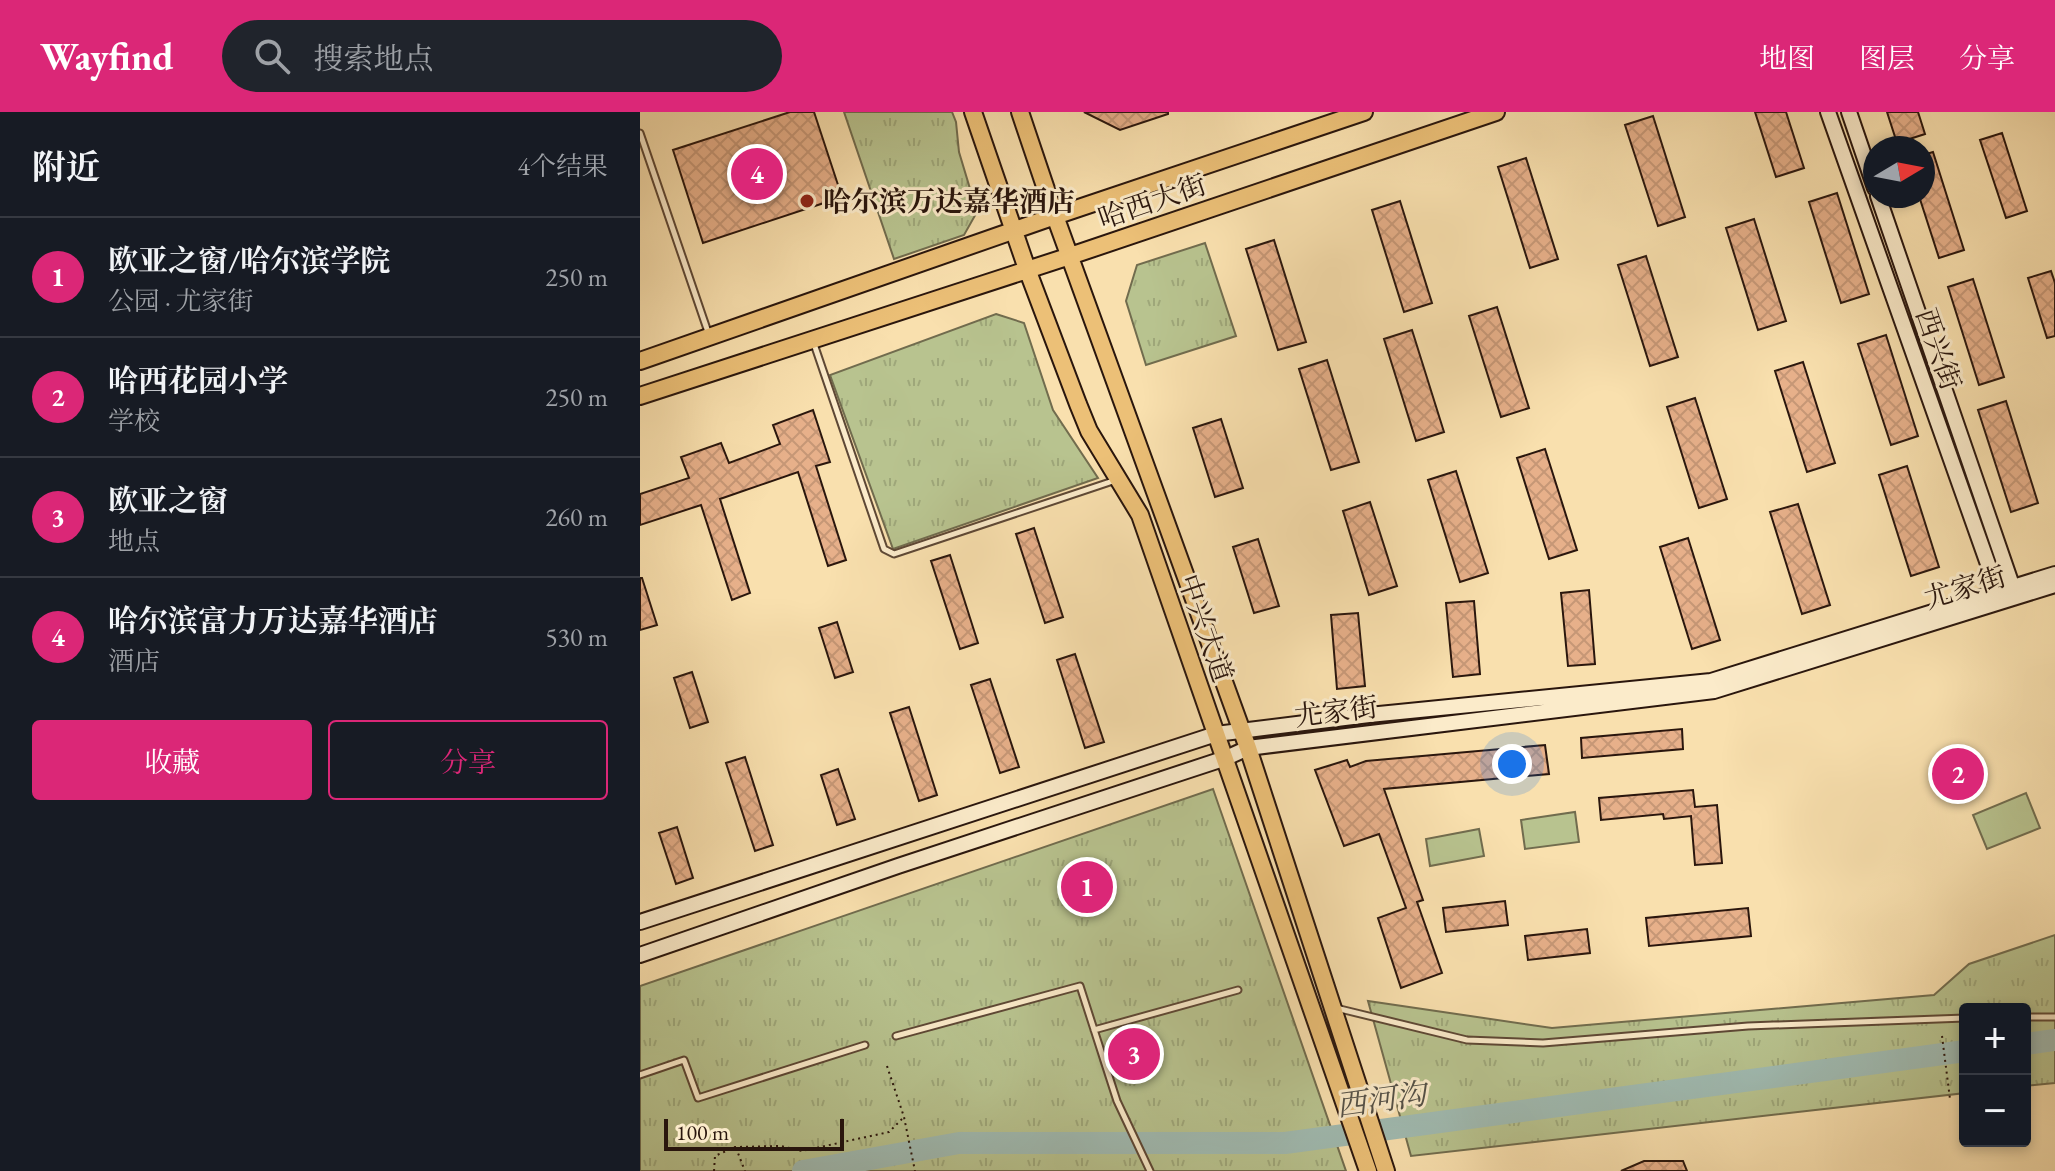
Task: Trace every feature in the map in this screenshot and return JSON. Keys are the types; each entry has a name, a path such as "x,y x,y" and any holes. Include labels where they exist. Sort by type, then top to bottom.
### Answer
{"main road":[{"name":"中兴大道","path":"973,112 1083,418 1140,515 1368,1171"},
{"name":"中兴大道","path":"1020,112 1248,748 1386,1171"},
{"name":"哈西大街","path":"640,396 1070,256 1496,112"},
{"name":"西兴街","path":"1828,112 2000,598"},
{"path":"1849,112 1863,153"},
{"name":"哈西大街","path":"640,361 1359,113"},
{"name":"西兴街","path":"1882,208 2015,593"},
{"name":"尤家街","path":"640,955 1248,748 1714,691 2015,593 2055,574"},
{"name":"尤家街","path":"2015,593 2055,585"},
{"name":"尤家街","path":"640,922 1216,734 1369,715 1711,681 2000,598"}],"lane":[{"path":"640,133 710,338"},
{"path":"813,339 884,549 894,554 1118,479"},
{"path":"896,1036 1080,986 1117,1101 1150,1171"},
{"path":"1094,1030 1238,990"},
{"path":"1331,1007 1467,1040 1543,1043 1748,1026 1959,1018"},
{"path":"2031,1017 2055,1017"},
{"path":"640,1075 684,1060 698,1098 865,1045"}],"path":[{"path":"1942,1036 1950,1099"},
{"path":"887,1066 904,1117 915,1171"},
{"path":"714,1171 715,1156 735,1147 781,1146 802,1151 889,1132 904,1117"},
{"path":"735,1147 745,1171"}],"green space":[{"path":"844,112 952,112 959,152 977,212 964,235 894,259"},
{"path":"1205,243 1236,336 1146,365 1126,301 1137,265"},
{"path":"996,314 1024,323 1053,410 1098,478 893,549 830,375"},
{"path":"1213,789 1346,1171 640,1171 640,986"},
{"path":"2026,793 2040,828 1987,849 1973,815"},
{"path":"1575,812 1579,842 1525,849 1521,820"},
{"path":"1479,829 1484,856 1430,866 1426,839"},
{"path":"2055,935 2055,1083 2031,1085 2031,1003 1959,1003 1959,1094 1411,1156 1368,1001 1552,1028 1934,995 1969,964"}],"building":[{"path":"790,112 814,112 842,197 703,243 673,150"},
{"path":"1084,112 1168,112 1168,114 1120,130"},
{"path":"1755,112 1786,112 1804,168 1776,177"},
{"path":"1887,112 1918,112 1925,134 1895,136"},
{"path":"1653,116 1685,217 1658,226 1625,125"},
{"path":"2002,133 2027,211 2006,218 1980,140"},
{"path":"1526,158 1558,259 1530,268 1498,167"},
{"path":"1935,158 1964,250 1939,258 1923,208 1935,208"},
{"path":"1837,193 1869,294 1841,303 1809,202"},
{"path":"1400,201 1432,303 1404,312 1372,210"},
{"path":"1754,219 1786,321 1758,330 1726,228"},
{"path":"1274,240 1306,342 1278,350 1246,249"},
{"path":"1646,256 1678,357 1650,366 1618,265"},
{"path":"2051,271 2055,283 2055,336 2047,338 2028,278"},
{"path":"1973,279 2004,377 1979,385 1948,287"},
{"path":"1497,307 1529,408 1501,417 1469,316"},
{"path":"1412,330 1444,432 1416,441 1384,339"},
{"path":"1886,335 1918,436 1891,445 1858,344"},
{"path":"1327,360 1359,462 1331,470 1299,369"},
{"path":"1803,362 1835,463 1807,472 1775,371"},
{"path":"1695,398 1727,499 1699,508 1667,407"},
{"path":"2006,401 2038,503 2011,512 1978,410"},
{"path":"813,410 830,462 816,466 846,560 828,566 798,472 720,499 750,593 732,600 701,505 640,525 640,494 689,478 681,457 721,443 729,463 780,444 773,425"},
{"path":"1221,419 1243,488 1215,497 1193,428"},
{"path":"1545,449 1577,550 1549,559 1517,458"},
{"path":"1907,466 1939,567 1911,576 1879,475"},
{"path":"1456,471 1488,573 1460,582 1428,480"},
{"path":"1370,502 1397,586 1369,595 1343,511"},
{"path":"1798,504 1830,605 1802,614 1770,512"},
{"path":"1034,528 1063,617 1045,623 1016,534"},
{"path":"1688,538 1720,640 1692,649 1660,547"},
{"path":"1258,539 1279,606 1254,613 1233,547"},
{"path":"950,555 978,643 960,649 931,561"},
{"path":"640,578 657,625 640,630"},
{"path":"1589,590 1595,664 1568,666 1561,593"},
{"path":"1474,601 1480,674 1453,677 1446,603"},
{"path":"1358,613 1365,686 1337,689 1331,615"},
{"path":"837,622 853,672 835,678 819,628"},
{"path":"1075,654 1104,742 1085,748 1057,660"},
{"path":"692,672 708,722 690,728 674,678"},
{"path":"990,679 1019,767 1000,773 971,685"},
{"path":"909,707 937,795 919,801 890,713"},
{"path":"1682,729 1683,749 1582,758 1581,738"},
{"path":"1545,745 1549,774 1384,789 1423,900 1417,902 1442,973 1401,988 1378,918 1406,908 1379,834 1344,846 1315,770 1347,760 1350,767 1366,761"},
{"path":"745,757 773,845 755,851 726,763"},
{"path":"838,769 855,819 837,825 821,775"},
{"path":"1693,790 1695,807 1717,805 1722,863 1695,865 1691,816 1664,819 1663,814 1601,820 1599,798"},
{"path":"677,827 693,878 676,884 659,833"},
{"path":"1505,901 1508,925 1446,932 1443,908"},
{"path":"1748,908 1751,936 1649,946 1646,918"},
{"path":"1587,929 1590,953 1528,960 1525,936"},
{"path":"1644,1161 1683,1161 1687,1171 1621,1171"}],"waterway":[{"name":"西河沟","path":"2031,1043 2055,1040"},
{"name":"西河沟","path":"803,1171 959,1143 1285,1143 1959,1052"}],"place":[{"name":"哈尔滨富力万达嘉华酒店","path":"757,174"},
{"name":"哈尔滨万达嘉华酒店","path":"807,201"},
{"name":"哈西花园小学","path":"1958,774"},
{"name":"欧亚之窗/哈尔滨学院","path":"1087,887"},
{"name":"欧亚之窗","path":"1134,1054"}]}
